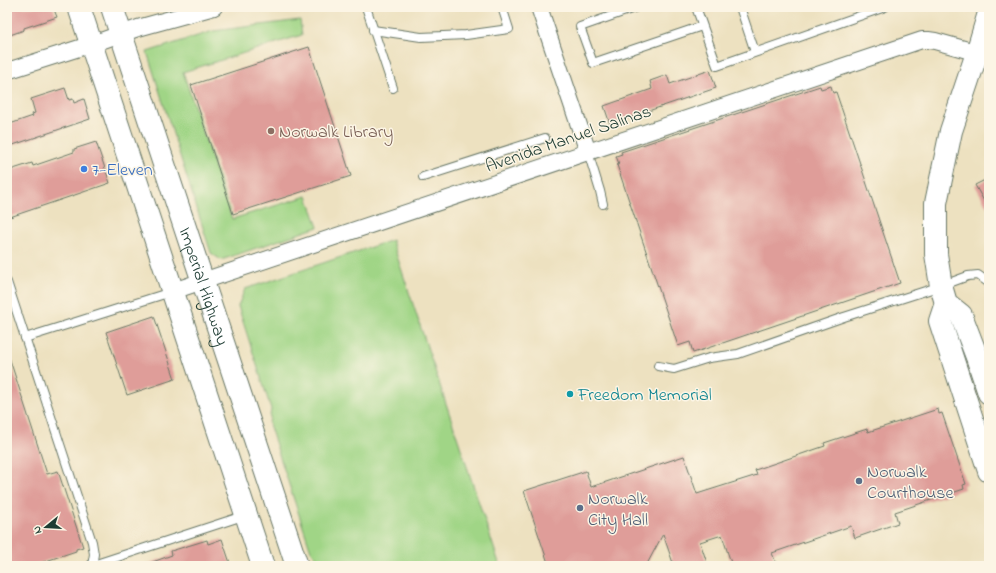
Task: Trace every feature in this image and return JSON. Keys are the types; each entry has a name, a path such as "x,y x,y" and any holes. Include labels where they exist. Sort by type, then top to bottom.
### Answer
{"main road":[{"name":"Imperial Highway","path":"79,7 263,566"},
{"name":"Imperial Highway","path":"112,7 297,566"},
{"path":"989,12 983,55 951,131 936,203 936,254 943,294 940,321 989,472"},
{"path":"943,294 961,315 989,393"}],"street":[{"path":"7,71 92,44 121,33 214,7"},
{"path":"539,7 588,152"},
{"name":"Avenida Manuel Salinas","path":"173,291 922,40 935,41 983,55"}],"lane":[{"path":"366,7 393,88"},
{"path":"374,30 421,37 466,35 509,29 502,7"},
{"path":"637,7 580,27 594,62 702,26"},
{"path":"696,7 717,66 885,7"},
{"path":"740,7 755,52"},
{"path":"422,177 546,138"},
{"path":"588,152 603,204"},
{"path":"658,366 674,369 709,358 738,354 844,317 943,294 968,276 978,275 989,283"},
{"path":"7,282 92,542 94,554 92,566 246,515"},
{"path":"25,338 173,291"}],"green space":[{"path":"300,20 302,35 183,72 232,219 307,196 318,227 221,260 211,253 147,52 213,31"},
{"path":"392,240 500,566 323,566 311,551 269,424 271,409 238,306 245,289"}],"building":[{"path":"7,7 53,7 57,17 24,28 24,30 10,35 7,27"},
{"name":"Norwalk Library","path":"309,47 351,176 233,214 191,85"},
{"path":"710,70 716,88 610,124 604,106 652,89 650,81 667,75 670,84"},
{"path":"820,86 821,89 831,86 833,93 836,92 900,283 693,353 690,342 678,346 617,165 619,164 616,156 622,154 621,152"},
{"path":"65,88 69,100 73,99 74,103 84,99 90,119 7,147 7,125 33,116 32,114 35,113 31,99"},
{"path":"96,142 110,183 10,217 7,208 7,171 32,163 33,166 74,152 74,149"},
{"path":"989,178 989,210 975,185"},
{"path":"154,316 175,379 127,395 106,332"},
{"path":"9,357 47,474 58,471 83,547 76,549 76,551 31,566 10,566 7,557 7,358"},
{"path":"938,409 939,414 942,413 966,484 963,485 964,489 895,512 898,523 855,538 851,526 772,553 776,563 768,566 732,566 722,535 700,542 708,566 674,566 663,534 646,566 599,566 597,564 591,566 549,566 524,491 586,471 591,487 684,456 697,494 757,475 755,470 825,446 824,443 867,429 868,432"},
{"path":"222,539 231,566 147,566 147,564 172,555 171,551 207,540 208,544"}],"place":[{"name":"Norwalk Library","path":"271,131"},
{"name":"7-Eleven","path":"84,169"},
{"name":"Freedom Memorial","path":"570,394"},
{"name":"Norwalk Courthouse","path":"859,481"},
{"name":"Norwalk City Hall","path":"580,508"}]}
